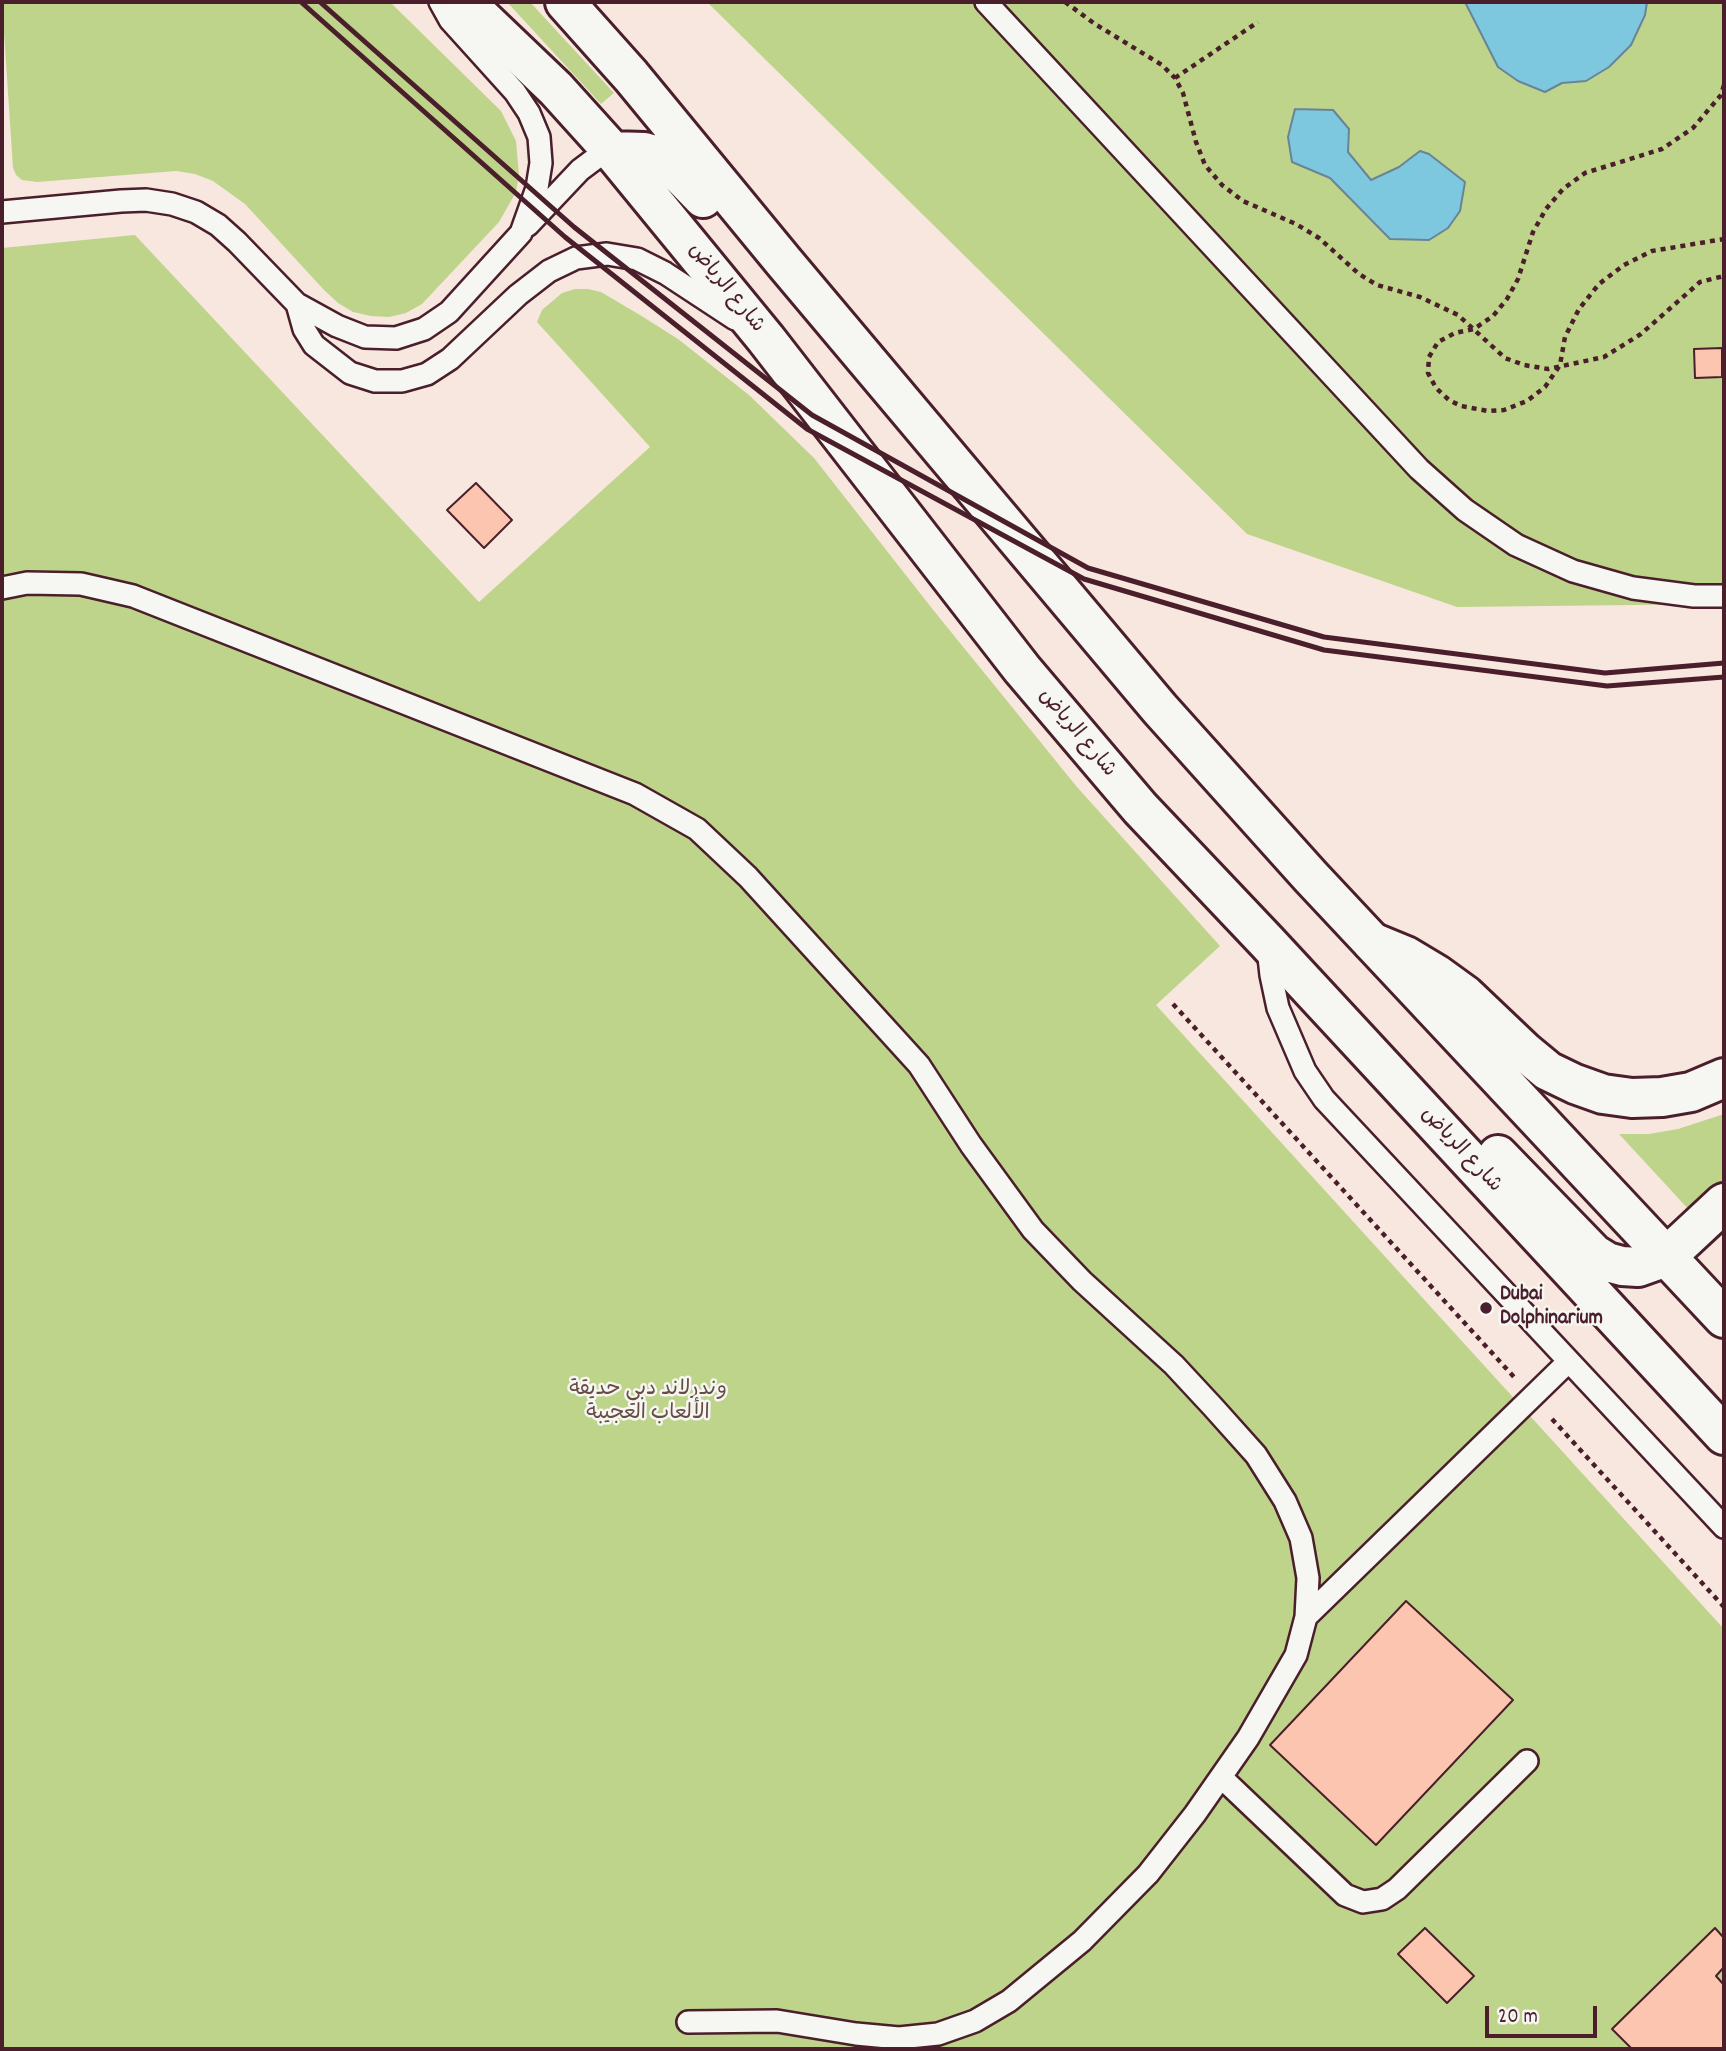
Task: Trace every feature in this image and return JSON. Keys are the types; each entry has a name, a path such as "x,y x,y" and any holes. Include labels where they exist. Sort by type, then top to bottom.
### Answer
{"main road":[{"name":"شارع الرياض","path":"465,2 556,89 612,151 766,339 1060,716 1181,853 1267,942 1724,1435"},
{"path":"565,2 631,76 1160,709 1372,942 1724,1318"},
{"path":"612,151 644,152 669,163 756,248 784,262"},
{"path":"1372,942 1406,956 1436,974 1465,995 1548,1071 1575,1084 1603,1094 1632,1098 1662,1097 1691,1092 1724,1078"},
{"path":"1351,1033 1472,1132 1548,1204 1594,1254 1607,1262 1630,1267 1653,1264 1666,1257 1724,1203"}],"lane":[{"path":"440,2 455,27 515,92 530,113 539,137 541,163 537,188 521,233"},
{"path":"986,2 1419,469 1465,510 1516,545 1573,571 1633,589 1694,596 1724,596"},
{"path":"2,212 121,201 146,200 172,204 196,212 218,225 297,304 337,326 365,337 396,338 424,329 449,312 580,170 596,158 612,151"},
{"path":"297,304 304,329 314,345 329,358 350,373 375,381 402,381 427,374 450,359 518,295 549,271 576,258 607,254 637,259 665,272 766,339"},
{"path":"2,588 27,583 81,584 133,596 635,794 697,828 748,877 919,1065 971,1145 1033,1230 1082,1281 1174,1365 1256,1455 1285,1501 1301,1538 1308,1578 1306,1617 1296,1655 1278,1689 1221,1777 1148,1874 1082,1941 1009,2001 975,2021 938,2034 899,2038 777,2021 688,2022"},
{"path":"1267,942 1278,1008 1305,1071 1324,1099 1724,1527"},
{"path":"1306,1617 1569,1361"},
{"path":"1221,1777 1345,1895 1363,1902 1382,1899 1398,1889 1527,1761"}],"path":[{"path":"1065,2 1161,65 1175,78 1183,93 1205,165 1222,185 1243,201 1296,224 1319,238 1360,274 1377,285 1439,304 1458,315 1505,358 1548,369 1604,357 1641,334 1700,282 1724,276"},
{"path":"1175,78 1258,22"},
{"path":"1724,86 1721,95 1693,128 1662,149 1585,173 1563,189 1546,209 1533,232 1518,279 1507,299 1493,316 1474,329 1455,333 1438,342 1429,357 1429,373 1436,388 1461,406 1488,411 1504,410 1527,401 1545,387 1560,365 1565,337 1579,309 1599,284 1624,265 1652,251 1724,239"},
{"path":"1173,1004 1724,1607"}],"green space":[{"path":"2,2 390,2 501,111 516,141 519,175 516,192 499,222 422,304 406,313 389,317 353,312 324,290 245,204 213,181 176,171 37,182 22,180 16,175 13,168"},
{"path":"507,2 530,2 614,93 601,104"},
{"path":"707,2 1724,2 1724,604 1457,607 1247,534"},
{"name":"وندرلاند دبي حديقة الألعاب العجيبة","path":"135,235 479,602 650,447 537,322 542,310 562,293 575,289 601,292 678,339 749,395 814,458 1077,787 1220,946 1156,1005 1724,1629 1724,2049 2,2049 2,248"},
{"path":"1724,1114 1724,1181 1691,1212 1619,1134 1649,1134 1678,1129"}],"water":[{"path":"1465,2 1647,2 1645,15 1631,45 1609,67 1586,81 1562,83 1545,92 1518,81 1498,67"},
{"path":"1295,109 1333,110 1349,129 1348,152 1371,180 1399,167 1420,151 1429,154 1465,182 1460,211 1448,228 1429,240 1390,239 1330,178 1292,162 1288,137"}],"building":[{"path":"1722,348 1722,377 1695,378 1694,349"},
{"path":"476,483 512,520 484,548 447,510"},
{"path":"1406,1601 1513,1700 1376,1845 1270,1745"},
{"path":"1425,1928 1474,1976 1447,2003 1398,1954"},
{"path":"1715,1928 1724,1938 1724,1967 1716,1976 1724,1985 1724,2049 1632,2049 1612,2029"}],"railway":[{"path":"301,2 565,237 807,429 1084,579 1324,650 1607,686 1724,677"},
{"path":"320,2 574,227 812,415 1088,568 1324,637 1605,673 1724,663"}],"place":[{"name":"Dubai Dolphinarium","path":"1486,1308"}]}
